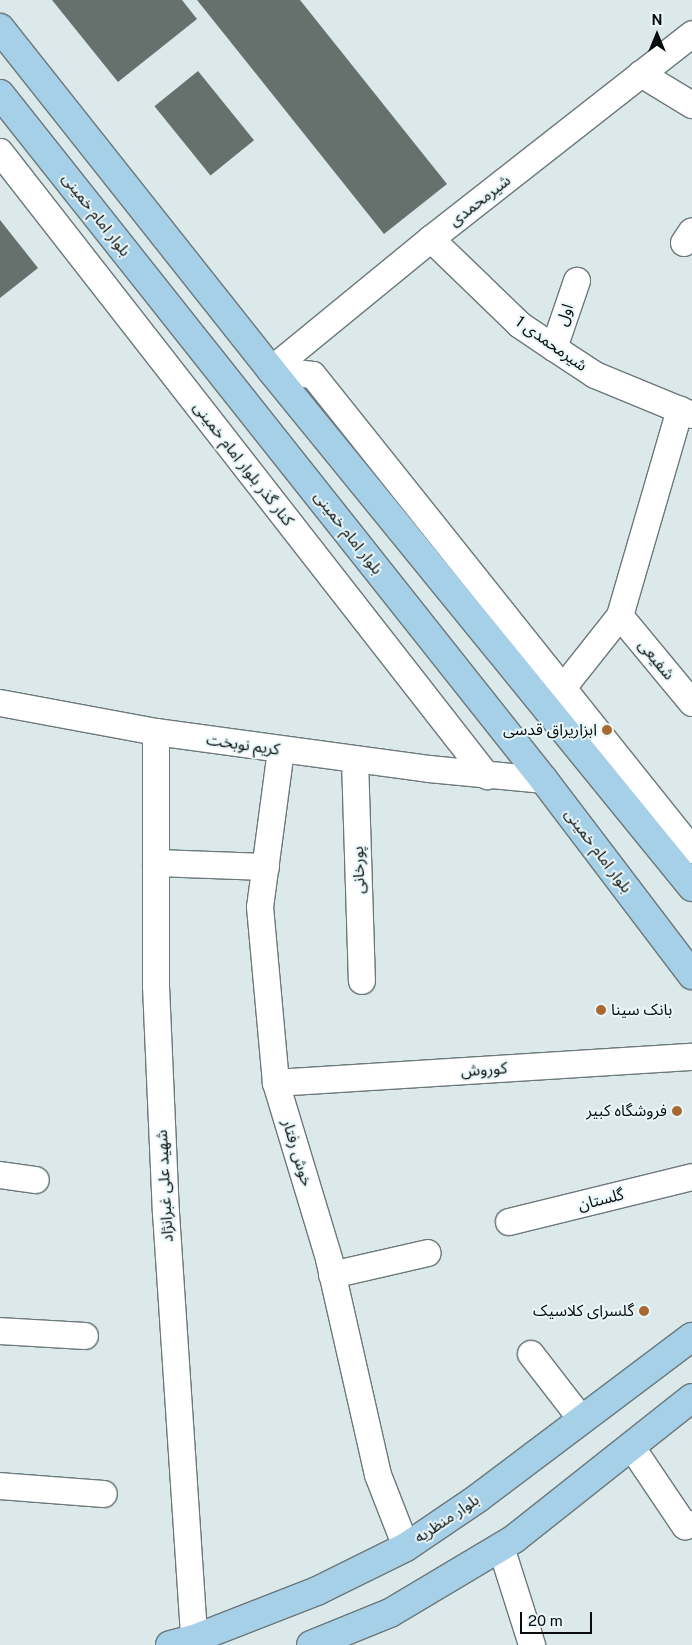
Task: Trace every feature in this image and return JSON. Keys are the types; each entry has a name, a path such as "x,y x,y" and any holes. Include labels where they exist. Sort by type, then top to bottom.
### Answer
{"main road":[{"path":"0,28 271,370 691,883"},
{"name":"بلوار امام خمینی","path":"0,94 544,780 692,975"},
{"name":"بلوار منظریه","path":"186,1643 317,1591 406,1547 478,1498 692,1337"},
{"path":"311,1645 390,1613 514,1539 692,1398"}],"street":[{"name":"شیرمحمدی","path":"271,370 431,239 692,34"},
{"path":"641,74 692,105"},
{"name":"کنار گذر بلوار امام خمینی","path":"0,152 487,776"},
{"name":"شیرمحمدی 1","path":"431,239 520,325 595,375 686,413"},
{"name":"اول","path":"554,348 577,281"},
{"path":"271,370 313,375 692,850"},
{"path":"563,688 620,616 686,413"},
{"name":"شفیعی","path":"620,616 692,703"},
{"name":"کریم نوبخت","path":"0,704 156,732 281,750 487,776 544,780"},
{"name":"شهید علی غبرانژاد","path":"156,732 156,986 186,1643"},
{"name":"خوش رفتار","path":"281,750 260,907 276,1083 332,1275 378,1475 406,1547"},
{"name":"پورخانی","path":"355,760 362,981"},
{"path":"156,863 266,867"},
{"name":"کوروش","path":"276,1083 692,1056"},
{"path":"0,1175 36,1180"},
{"name":"گلستان","path":"509,1222 692,1177"},
{"path":"332,1275 428,1253"},
{"path":"0,1331 85,1336"},
{"path":"531,1354 582,1420"},
{"path":"631,1446 685,1526 692,1524"},
{"path":"0,1486 104,1494"},
{"path":"501,1547 532,1645"}],"building":[{"path":"52,0 182,0 197,19 118,82"},
{"path":"197,0 300,0 447,184 384,234"},
{"path":"198,71 254,140 210,175 154,106"},
{"path":"0,220 38,268 0,298"}],"place":[{"name":"ابزاریراق قدسی","path":"607,730"},
{"name":"بانک سینا","path":"601,1010"},
{"name":"فروشگاه کبیر","path":"677,1111"},
{"name":"گلسرای کلاسیک","path":"644,1311"}]}
